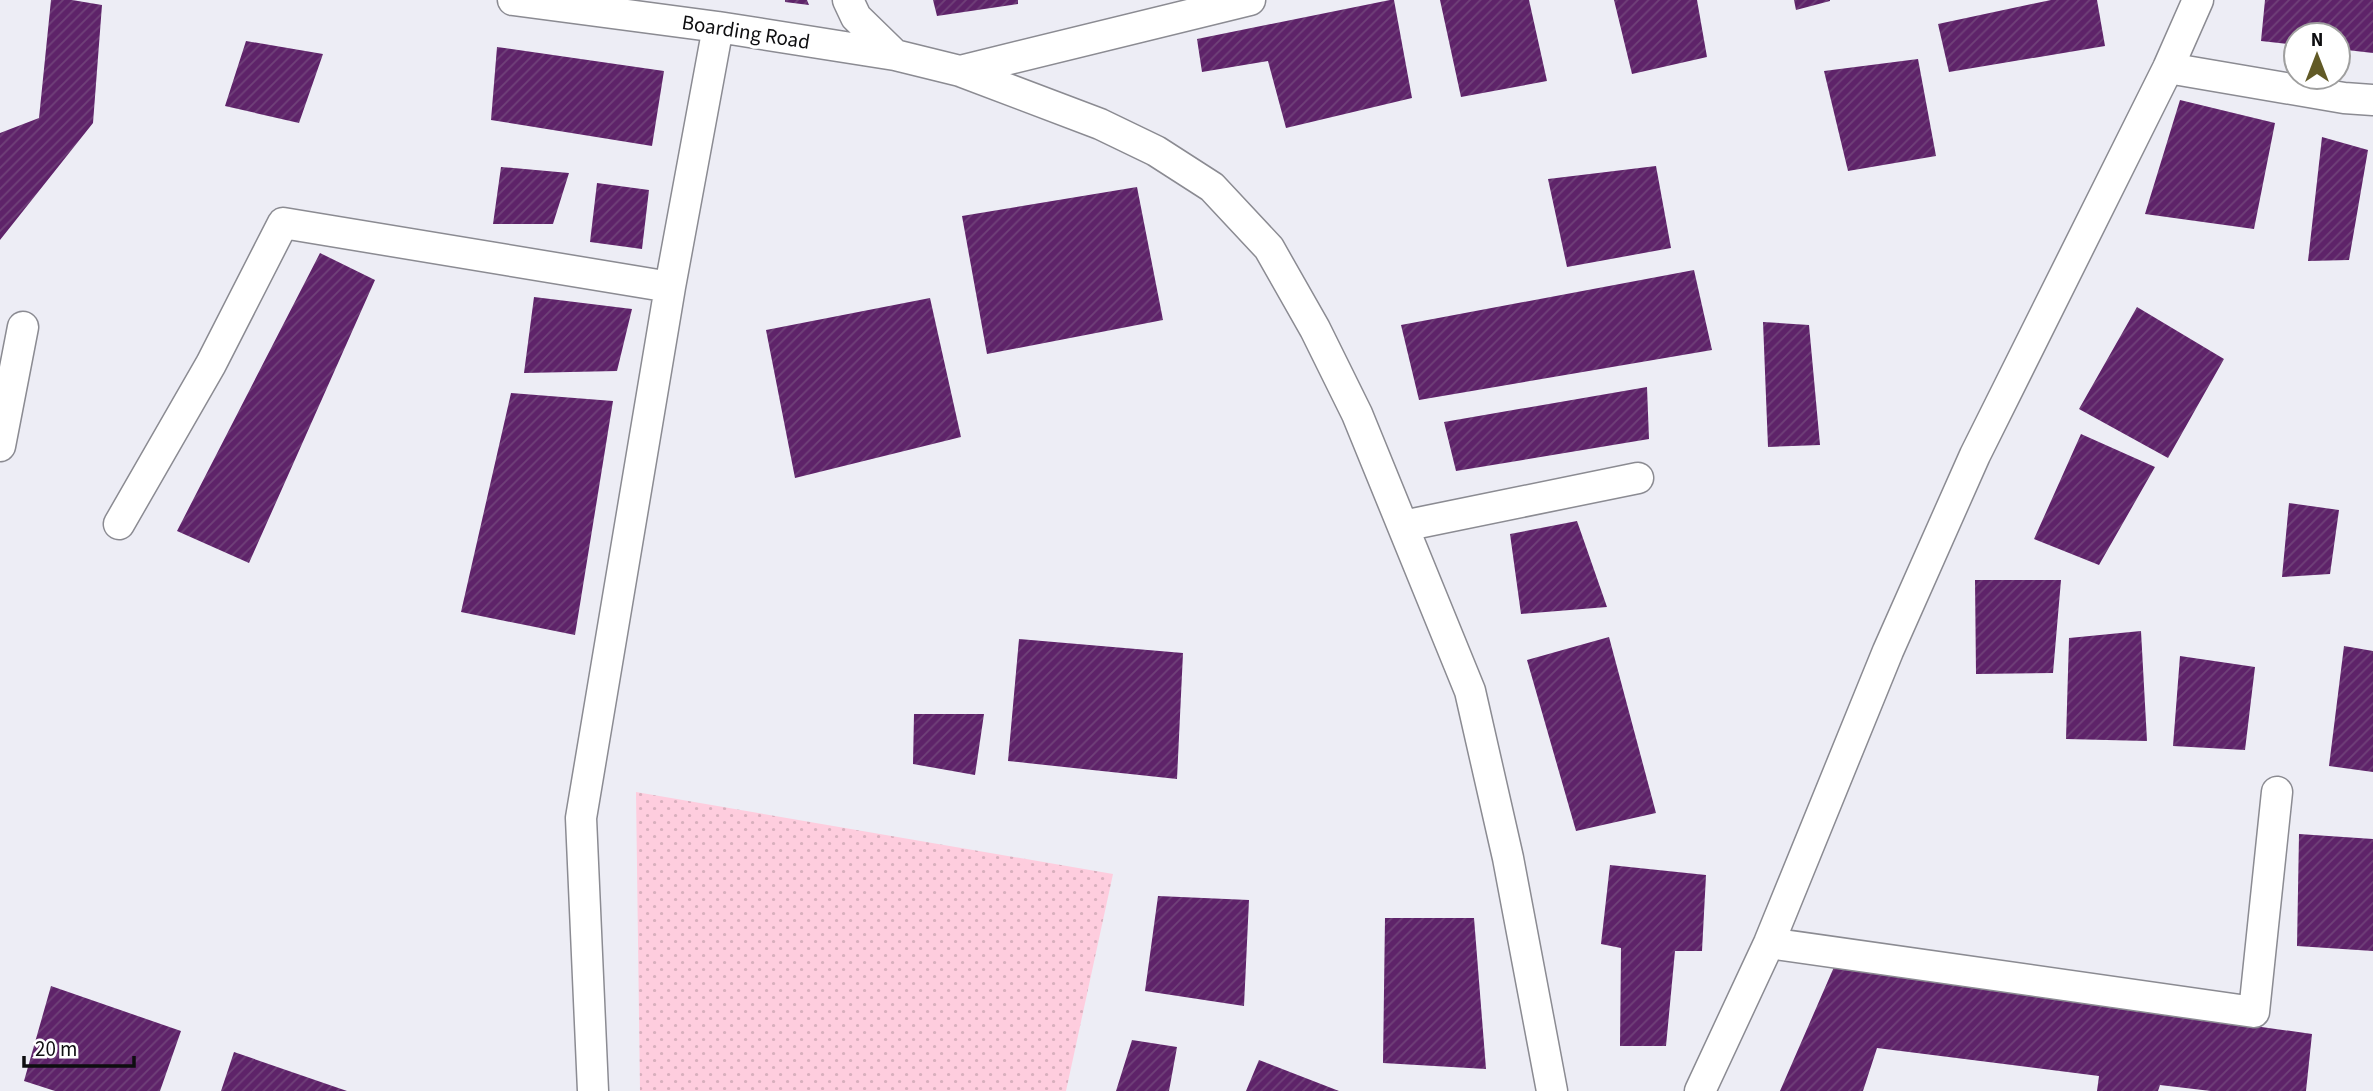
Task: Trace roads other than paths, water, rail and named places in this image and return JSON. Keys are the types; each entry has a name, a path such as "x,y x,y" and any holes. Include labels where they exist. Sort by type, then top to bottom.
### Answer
{"street":[{"name":"Boarding Road","path":"513,0 718,27 895,55 960,71 1100,124 1156,151 1212,187 1269,248 1315,329 1357,414 1470,691 1508,858 1552,1091"},
{"path":"848,0 856,17 895,55"},
{"path":"960,71 1250,0"},
{"path":"1700,1091 1769,943 1888,651 1975,455 2168,68 2198,0"},
{"path":"593,1091 581,818 670,287 718,27"},
{"path":"2168,68 2344,98 2373,100"},
{"path":"119,524 211,364 283,223 670,287"},
{"path":"0,446 23,327"},
{"path":"1404,526 1638,478"},
{"path":"1769,943 2254,1012 2277,792"}]}
